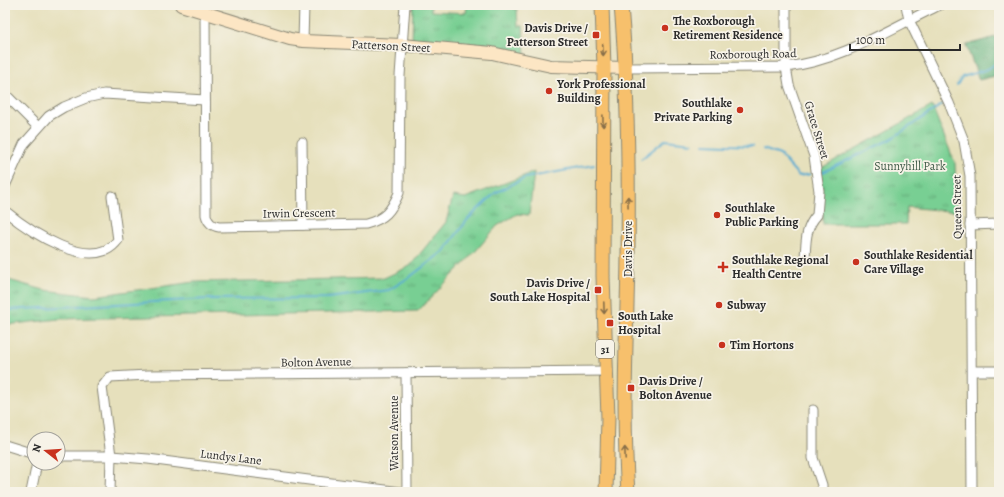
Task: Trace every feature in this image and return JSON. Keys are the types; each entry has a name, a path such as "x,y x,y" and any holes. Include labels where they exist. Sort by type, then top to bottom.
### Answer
{"main road":[{"name":"Davis Drive","path":"602,5 604,68 603,276 606,371 606,492"},
{"name":"Davis Drive","path":"622,5 626,68 628,255 624,414 628,492"}],"street":[{"name":"Patterson Street","path":"181,5 290,39 303,41 402,45 492,53 551,66 626,68"},
{"path":"303,41 304,5"},
{"name":"Irwin Crescent","path":"205,12 206,215 209,222 212,225 219,227 366,224 380,220 393,207 399,193 404,5"},
{"name":"Grace Street","path":"786,5 786,67 789,85 814,156 818,179 818,215 811,222 806,233 804,259"},
{"name":"Queen Street","path":"906,5 909,20 949,103 964,141 970,176 972,492"},
{"name":"Roxborough Road","path":"626,68 802,66 847,51 940,5"},
{"path":"5,94 38,128"},
{"path":"5,186 24,144 49,116 64,107 86,98 104,94 117,96 205,100"},
{"path":"302,142 302,225"},
{"path":"5,211 23,226 45,240 64,247 98,253 114,246 118,240 112,196"},
{"path":"970,225 999,224"},
{"name":"Bolton Avenue","path":"111,456 102,393 105,382 110,377 148,375 606,371"},
{"path":"972,371 999,371"},
{"name":"Watson Avenue","path":"406,373 407,492"},
{"path":"813,410 813,458 822,485 822,492"},
{"path":"5,445 26,452"},
{"name":"Lundys Lane","path":"66,456 111,456 260,473 401,492"},
{"path":"110,492 111,456"},
{"path":"31,492 35,471"}],"green space":[{"path":"413,5 431,5 431,11 466,13 467,5 513,5 514,9 517,9 518,26 523,26 525,55 499,48 412,43"},
{"path":"999,36 999,75 979,80 966,45"},
{"name":"Sunnyhill Park","path":"932,106 955,163 957,212 907,207 906,224 823,224 821,168"},
{"path":"534,172 529,215 517,214 497,226 474,253 418,311 59,319 5,325 5,279 44,290 94,296 194,282 384,278 410,266 446,222 453,196 465,198"}],"waterway":[{"path":"957,85 962,77 988,69 999,61"},
{"path":"823,172 891,139 943,104"},
{"path":"641,159 665,140 693,143"},
{"path":"704,144 753,146"},
{"path":"763,149 780,155 799,176 811,174"},
{"path":"5,310 208,299 328,298 389,290 411,276 444,251 468,219 495,193 525,178 594,165"}],"place":[{"name":"The Roxborough Retirement Residence","path":"665,28"},
{"name":"Davis Drive / Patterson Street","path":"596,35"},
{"name":"York Professional Building","path":"549,91"},
{"name":"Southlake Private Parking","path":"740,110"},
{"name":"Southlake Public Parking","path":"717,215"},
{"name":"Southlake Residential Care Village","path":"856,262"},
{"name":"Southlake Regional Health Centre","path":"723,267"},
{"name":"Davis Drive / South Lake Hospital","path":"598,290"},
{"name":"Subway","path":"719,305"},
{"name":"South Lake Hospital","path":"610,323"},
{"name":"Tim Hortons","path":"722,345"},
{"name":"Davis Drive / Bolton Avenue","path":"631,388"}]}
